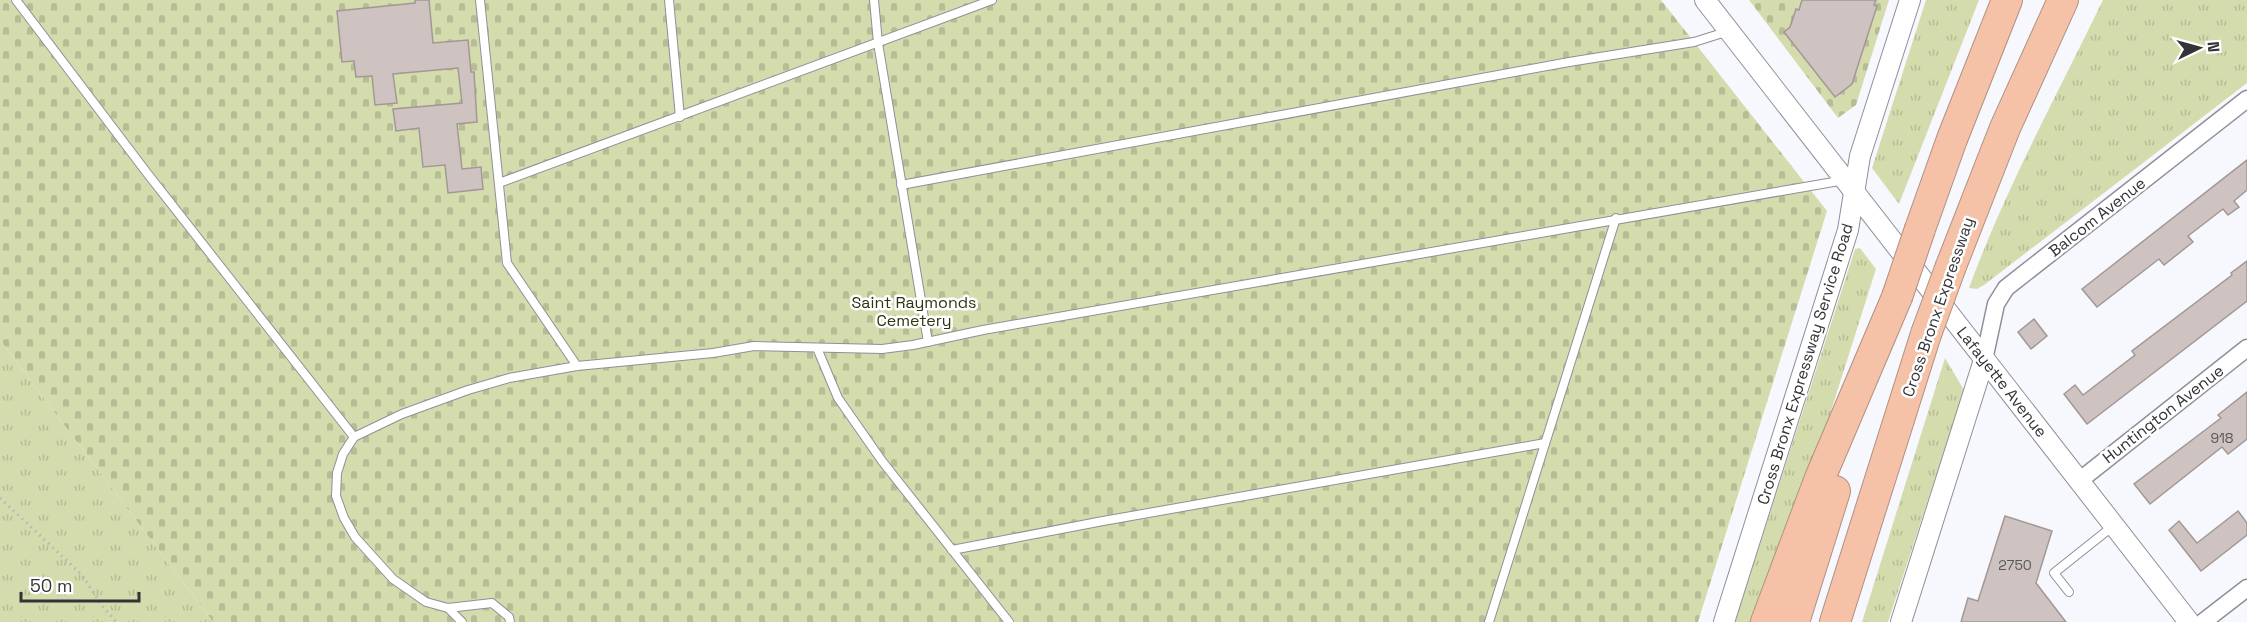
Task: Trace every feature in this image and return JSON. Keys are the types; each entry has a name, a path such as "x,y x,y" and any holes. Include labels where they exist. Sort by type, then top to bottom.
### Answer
{"highway":[{"path":"1794,622 1920,229 1952,139 2007,0"},
{"name":"Cross Bronx Expressway","path":"1835,622 1926,334 1951,266 1997,147 2038,53 2065,0"},
{"path":"1766,622 1820,478 1897,297"}],"street":[{"name":"Lafayette Avenue","path":"1706,0 2189,622"},
{"name":"Cross Bronx Expressway Service Road","path":"1724,622 1848,230 1850,186 1910,0"},
{"name":"Balcom Avenue","path":"1984,360 1996,304 2006,288 2247,99"},
{"name":"Huntington Avenue","path":"2079,481 2247,348"},
{"path":"1901,622 1984,360"},
{"path":"2203,622 2247,588"}],"lane":[{"path":"16,0 147,173 354,437"},
{"path":"480,0 507,262 577,366"},
{"path":"669,0 680,117"},
{"path":"874,0 878,44 928,342"},
{"path":"499,183 992,0"},
{"path":"901,185 1557,64 1694,42 1729,31"},
{"path":"510,622 509,617 492,603 448,608 426,602 393,579 355,537 344,518 336,496 338,473 344,454 354,437 402,414 468,390 509,378 577,366 712,353 754,346 882,348 928,342 995,328 1616,218 1850,186"},
{"path":"1489,622 1616,218"},
{"path":"817,348 838,398 882,461 1008,622"},
{"path":"952,550 1545,443"},
{"path":"2068,592 2054,573 2114,526"},
{"path":"448,608 462,622"}],"path":[{"path":"0,498 82,575 103,608 116,622"}],"green space":[{"name":"Saint Raymonds Cemetery","path":"0,0 1661,0 1827,211 1698,622 213,622 0,340"},
{"path":"1749,0 1889,0 1856,105 1838,118"},
{"path":"1926,0 1979,0 1899,204 1872,168"},
{"path":"2103,0 2247,0 2247,83 1984,285 1977,289 1969,288 2015,178"},
{"path":"1860,248 1876,269 1803,499 1754,622 1735,622 1855,249"},
{"path":"0,340 213,622 0,622"},
{"path":"1945,358 1964,390 1888,622 1862,622"}],"building":[{"path":"415,0 429,0 433,43 468,40 471,72 474,72 477,122 457,124 462,169 481,167 483,189 448,193 445,165 423,167 419,128 396,131 393,109 462,103 458,68 393,74 397,103 375,105 372,76 356,77 354,61 342,62 337,11 415,3"},
{"path":"1802,0 1876,0 1874,5 1877,6 1852,84 1835,97 1784,32 1790,27 1796,9 1799,10"},
{"path":"2247,160 2247,190 2234,201 2239,207 2228,215 2223,209 2188,236 2193,242 2164,265 2159,259 2097,307 2082,289"},
{"path":"2247,261 2247,301 2087,424 2064,394 2075,385 2083,395 2135,355 2132,351"},
{"path":"2034,319 2047,336 2031,349 2018,332"},
{"path":"2247,392 2247,439 2228,454 2222,447 2150,504 2134,484 2221,418 2218,415"},
{"path":"2238,511 2247,523 2247,535 2201,571 2169,530 2179,521 2197,543"},
{"path":"2005,516 2052,531 2036,583 2066,622 1961,622 1968,598 1978,601"}]}
